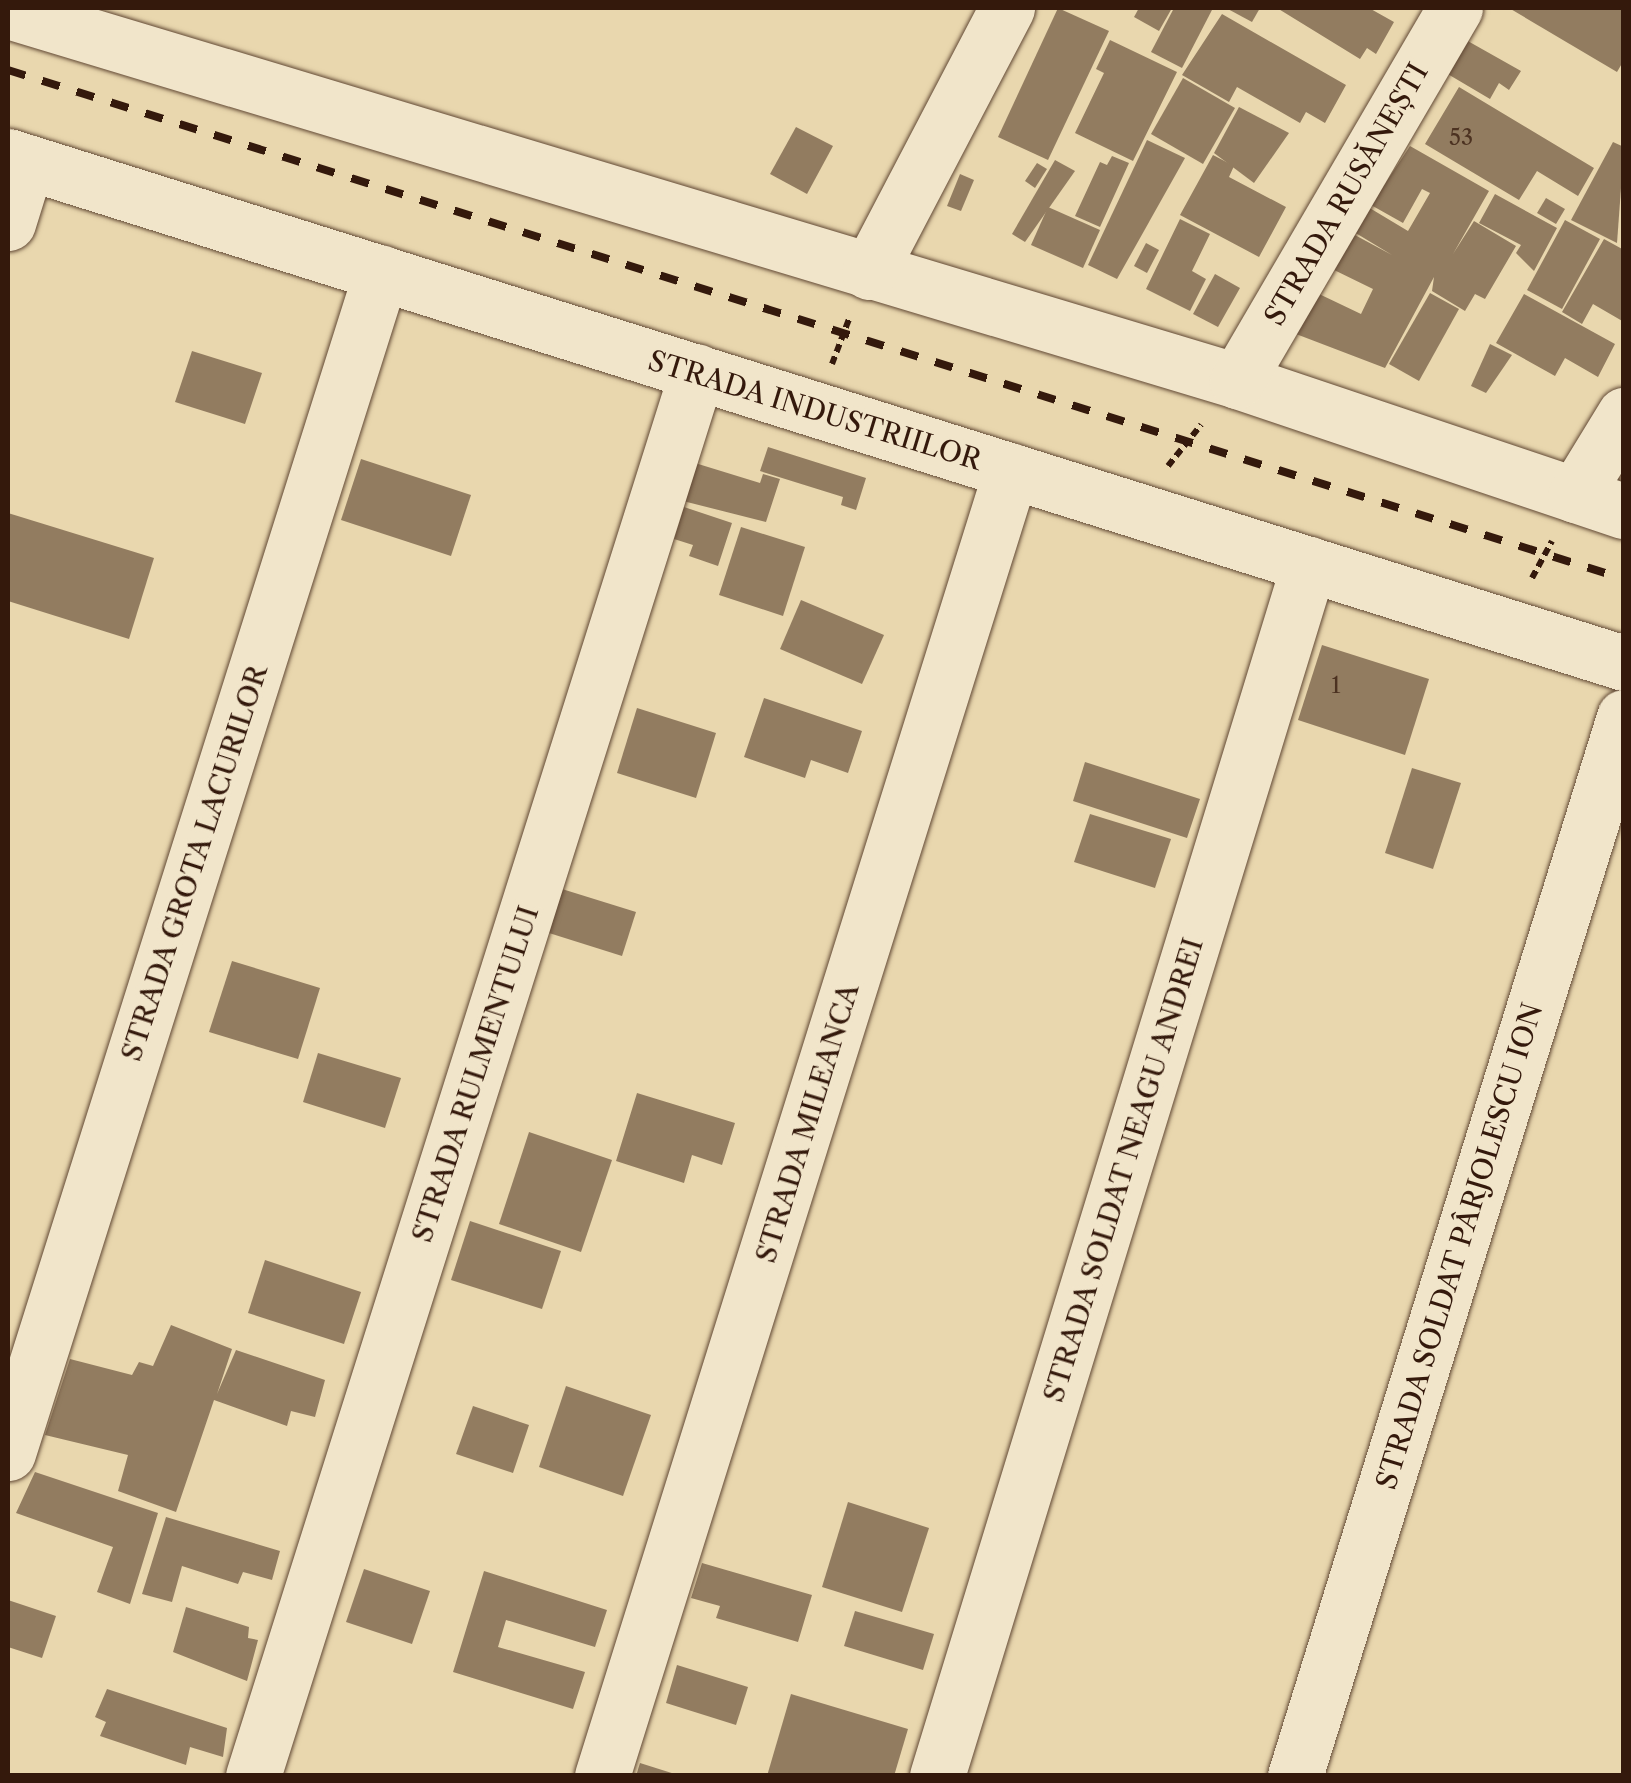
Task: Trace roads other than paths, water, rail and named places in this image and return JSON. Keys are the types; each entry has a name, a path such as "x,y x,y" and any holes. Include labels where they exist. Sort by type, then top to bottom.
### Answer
{"street":[{"path":"869,272 1007,8"},
{"name":"STRADA RUSĂNEȘTI","path":"1237,382 1455,8"},
{"path":"8,12 1237,382 1599,503 1624,416"},
{"path":"8,223 18,159"},
{"name":"STRADA INDUSTRIILOR","path":"18,159 1624,662"},
{"name":"STRADA GROTA LACURILOR","path":"8,1453 381,273"},
{"name":"STRADA RULMENTULUI","path":"252,1776 697,372"},
{"name":"STRADA MILEANCA","path":"602,1776 1011,471"},
{"name":"STRADA SOLDAT NEAGU ANDREI","path":"937,1776 1309,564"},
{"name":"STRADA SOLDAT PÂRJOLESCU ION","path":"1295,1776 1624,717"}],"railway":[{"path":"8,70 1624,579"}]}
